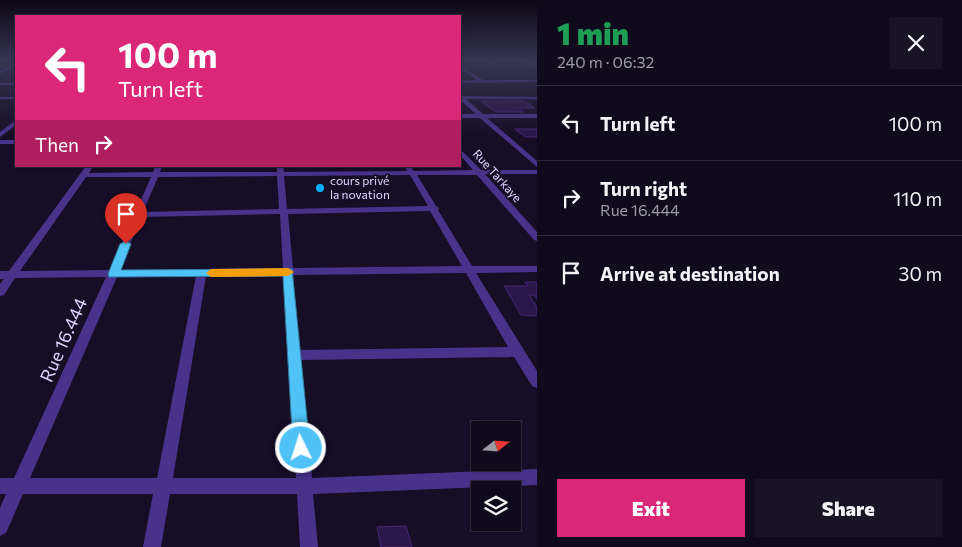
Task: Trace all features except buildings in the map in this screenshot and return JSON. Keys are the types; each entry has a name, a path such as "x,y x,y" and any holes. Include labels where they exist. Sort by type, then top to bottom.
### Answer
{"street":[{"path":"461,97 537,98"},
{"path":"461,97 537,165"},
{"path":"0,98 15,98"},
{"path":"461,116 536,117"},
{"path":"0,135 15,123"},
{"path":"0,142 15,142"},
{"name":"Rue Tarkaye","path":"461,153 537,238"},
{"path":"0,292 89,167"},
{"path":"84,174 157,170 346,169 537,172"},
{"path":"410,169 435,208 517,352 537,382"},
{"name":"Rue 16.444","path":"0,527 113,274 157,170"},
{"path":"280,170 309,547"},
{"path":"138,215 435,208"},
{"path":"0,275 537,269"},
{"path":"152,547 202,273"},
{"path":"295,355 517,352"},
{"path":"0,486 304,486 537,477"}],"slow traffic":[{"path":"211,273 288,272"}],"place":[{"name":"cours privé la novation","path":"320,188"}],"route":[{"path":"126,244 113,274 288,272 301,448"}]}
